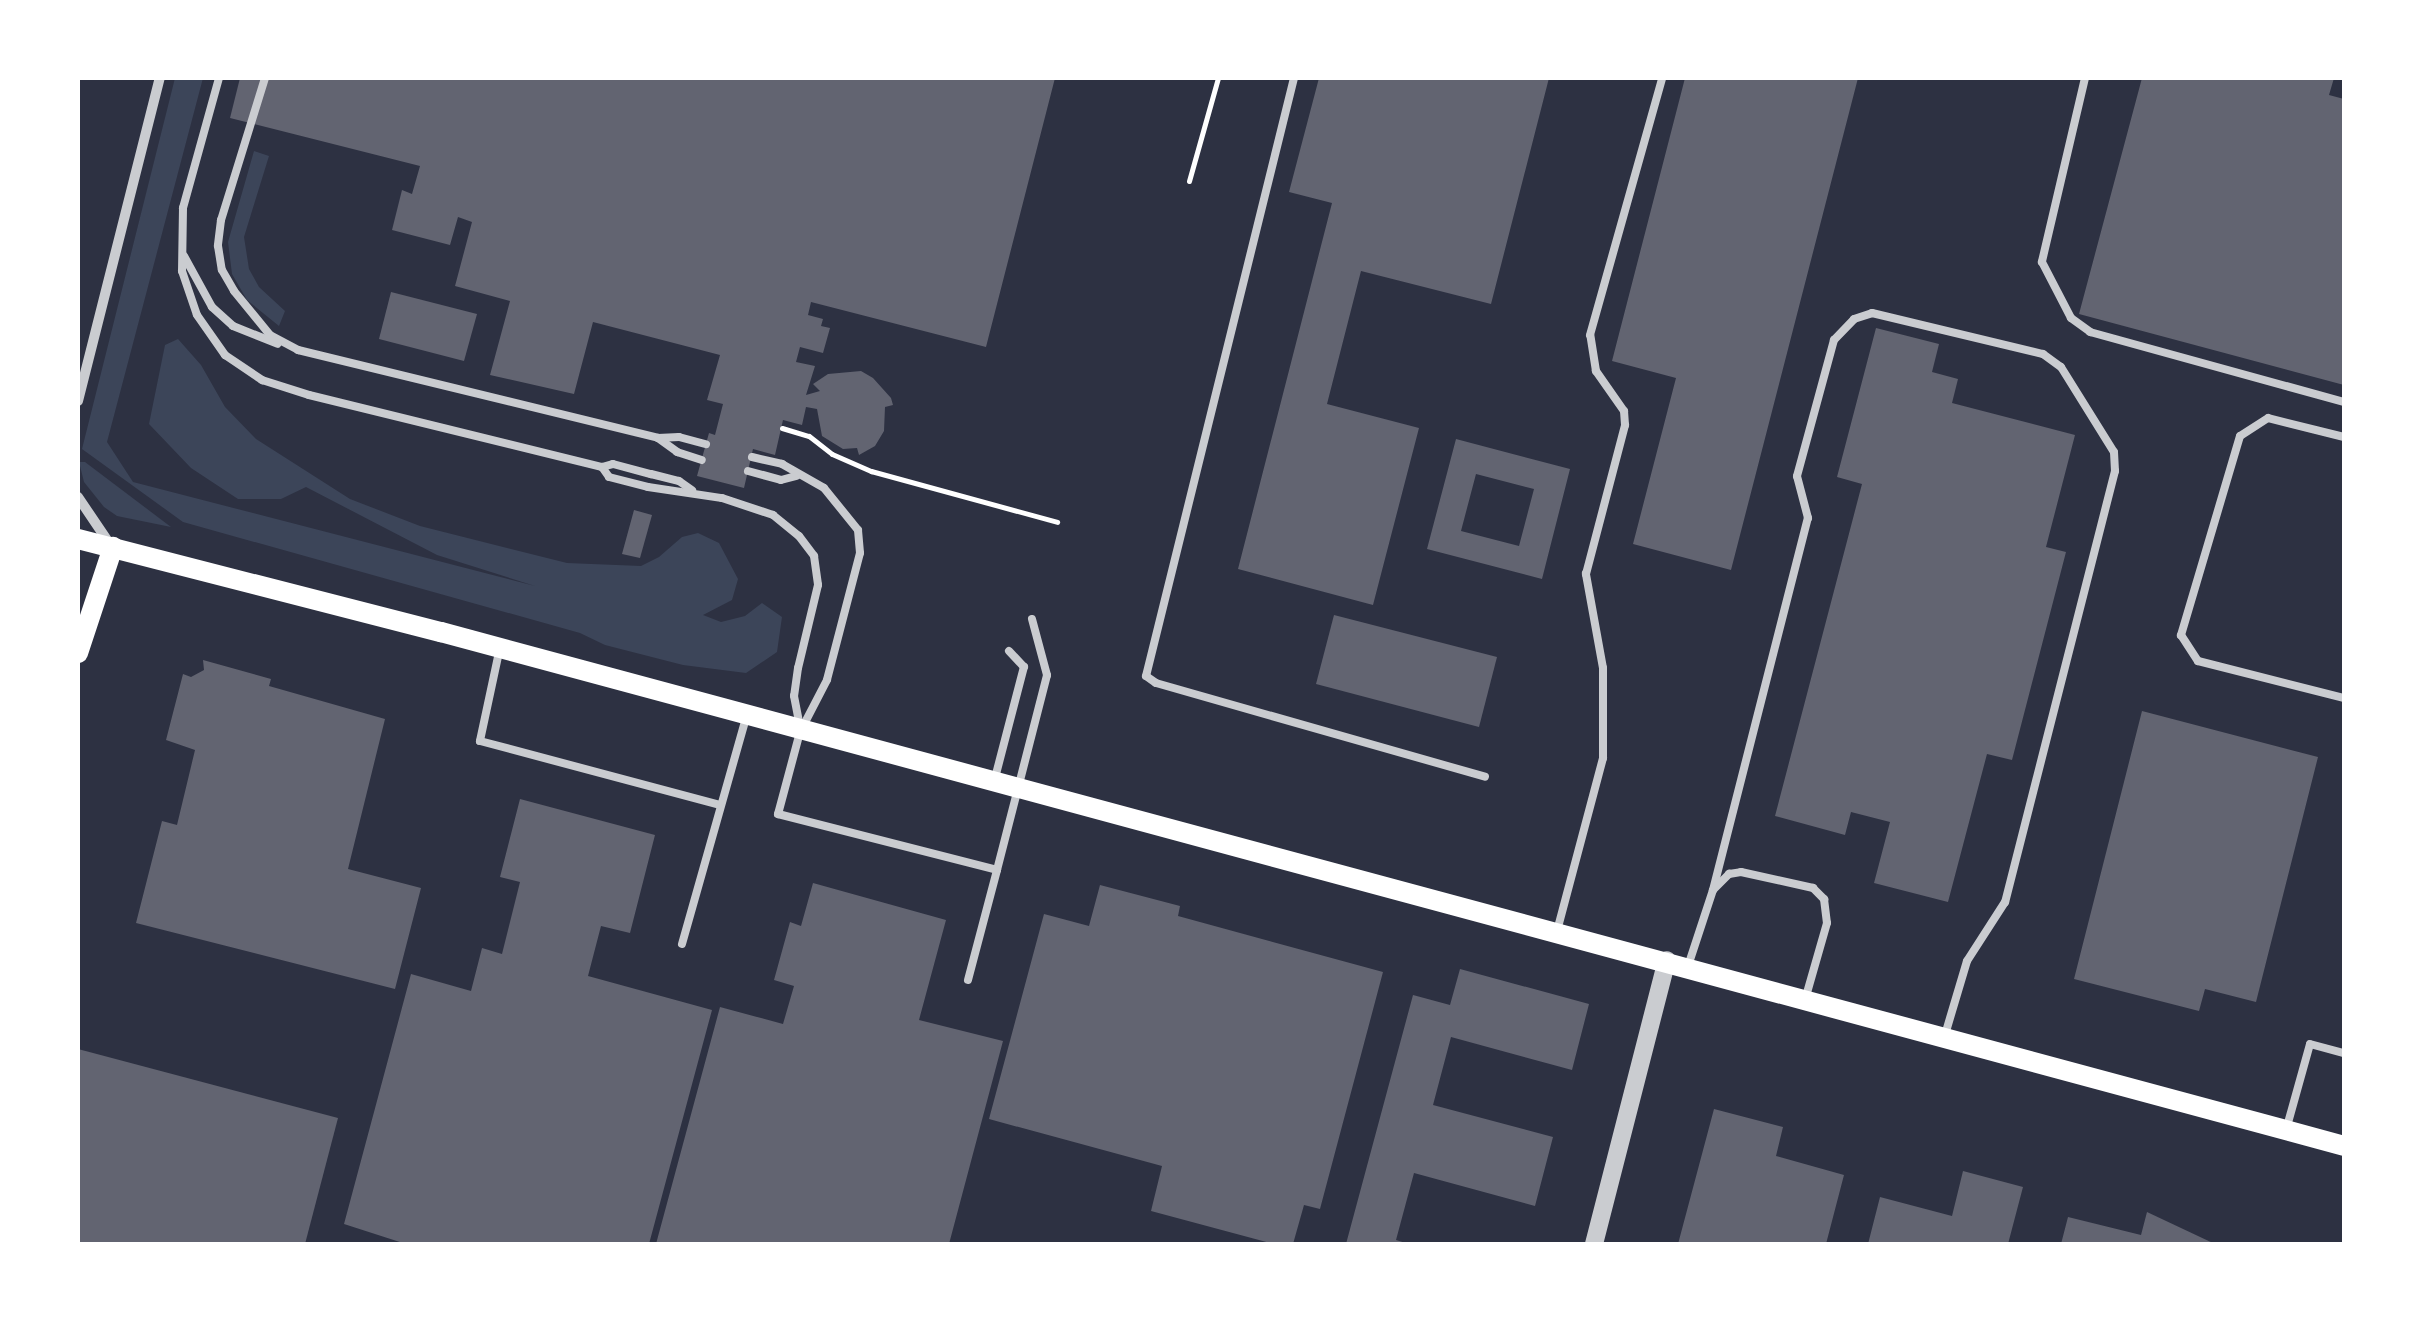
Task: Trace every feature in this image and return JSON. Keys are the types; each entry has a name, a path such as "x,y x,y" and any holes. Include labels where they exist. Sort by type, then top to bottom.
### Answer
{"main road":[{"path":"78,539 1667,960 2344,1146"},
{"path":"78,653 113,548"}],"street":[{"path":"78,401 160,78"},
{"path":"78,498 113,548"},
{"path":"1594,1244 1667,960"}],"lane":[{"path":"219,78 184,208 182,270 196,316 225,355 262,380 602,467 609,477 676,494 692,490 774,515 814,556 818,585 794,696 800,732"},
{"path":"265,78 220,220 218,246 222,270 257,323 298,350"},
{"path":"1294,78 1146,676 1156,683 1486,778"},
{"path":"1558,931 1603,758 1603,668 1586,574 1625,426 1624,411 1596,371 1590,335 1662,78"},
{"path":"2085,78 2042,262 2071,318 2090,332 2344,402"},
{"path":"182,252 212,307 246,332 298,350 658,438 679,436 706,444"},
{"path":"1688,966 1713,890 1808,518 1797,476 1834,340 1854,318 1872,313 2043,354 2061,367 2114,452 2115,471 2006,902 1967,961 1944,1037"},
{"path":"2344,437 2268,418 2250,426 2240,436 2181,635 2198,660 2344,698"},
{"path":"658,438 677,452 702,460"},
{"path":"752,457 782,464 796,476 824,488 845,509 858,530 860,554 827,680 800,732 778,814 997,870"},
{"path":"748,471 781,480 796,476"},
{"path":"968,980 1046,675 1032,619"},
{"path":"500,648 480,741 721,804"},
{"path":"994,782 1024,667 1009,651"},
{"path":"682,944 746,718"},
{"path":"1713,890 1729,874 1741,872 1813,888 1824,900 1827,923 1805,999"},
{"path":"2286,1130 2310,1044 2344,1053"}],"path":[{"path":"1190,180 1218,78"},
{"path":"782,428 809,436 832,454 871,471 1057,522"}],"shaded area":[{"path":"175,78 203,78 107,442 133,482 535,586 437,555 306,487 281,499 238,499 191,468 149,424 165,345 178,339 201,365 225,407 256,439 350,499 420,526 567,563 641,566 659,557 682,537 698,533 719,543 738,579 732,600 703,615 721,622 745,616 762,603 782,617 777,652 746,673 683,665 183,522 82,449"},
{"path":"254,151 269,156 244,237 249,269 259,287 285,311 279,326 247,300 232,274 228,242"},
{"path":"79,462 85,462 171,527 117,516 104,507 84,482"}],"building":[{"path":"240,78 1055,78 986,347 811,302 808,315 823,319 821,326 830,328 823,353 800,347 796,362 815,366 806,395 820,391 813,384 828,374 861,371 891,398 893,405 885,407 884,431 875,446 859,455 857,448 843,449 822,436 817,409 806,407 802,425 783,420 775,455 753,449 744,488 697,476 709,433 715,435 723,404 707,400 720,355 593,322 574,394 490,375 510,301 455,286 472,222 458,217 450,245 392,230 402,190 412,194 420,166 230,118"},
{"path":"1319,78 1549,78 1491,304 1361,271 1327,404 1419,428 1373,605 1238,569 1332,203 1289,192"},
{"path":"1685,78 1858,78 1731,570 1633,544 1676,378 1612,361"},
{"path":"2142,78 2334,78 2329,95 2344,99 2344,385 2079,314"},
{"path":"391,292 477,314 464,361 379,339"},
{"path":"1876,328 1939,344 1932,372 1958,379 1952,403 2075,435 2046,547 2066,552 2012,760 1987,754 1948,902 1874,883 1890,822 1851,812 1845,835 1775,816 1862,484 1837,477"},
{"path":"1456,439 1570,469 1542,579 1427,549","holes":["1476,474 1534,489 1519,546 1461,531"]},
{"path":"634,510 652,515 640,558 622,554"},
{"path":"1334,615 1497,657 1479,727 1316,684"},
{"path":"203,660 271,679 269,686 385,719 348,869 421,888 395,989 136,923 162,821 177,825 195,750 166,740 183,674 191,677 204,670"},
{"path":"2142,711 2318,757 2256,1002 2205,989 2199,1011 2074,979"},
{"path":"520,799 655,835 630,933 601,926 588,976 712,1010 649,1244 406,1244 344,1224 411,974 471,991 482,948 502,954 520,882 500,877"},
{"path":"813,883 946,920 919,1020 1003,1041 949,1244 656,1244 720,1007 783,1024 794,986 774,980 790,922 801,926"},
{"path":"1100,885 1180,906 1178,916 1383,972 1320,1209 1304,1205 1293,1244 1274,1244 1151,1211 1162,1166 989,1119 1044,914 1089,926"},
{"path":"1460,969 1589,1004 1572,1070 1451,1037 1433,1105 1553,1137 1535,1206 1414,1173 1396,1240 1409,1244 1346,1244 1413,995 1450,1005"},
{"path":"78,1049 338,1118 305,1244 78,1244"},
{"path":"1714,1109 1783,1127 1776,1156 1844,1175 1826,1244 1678,1244"},
{"path":"1963,1171 2023,1187 2008,1244 1868,1244 1880,1197 1952,1216"},
{"path":"2147,1212 2215,1244 2061,1244 2068,1217 2141,1235"}]}
